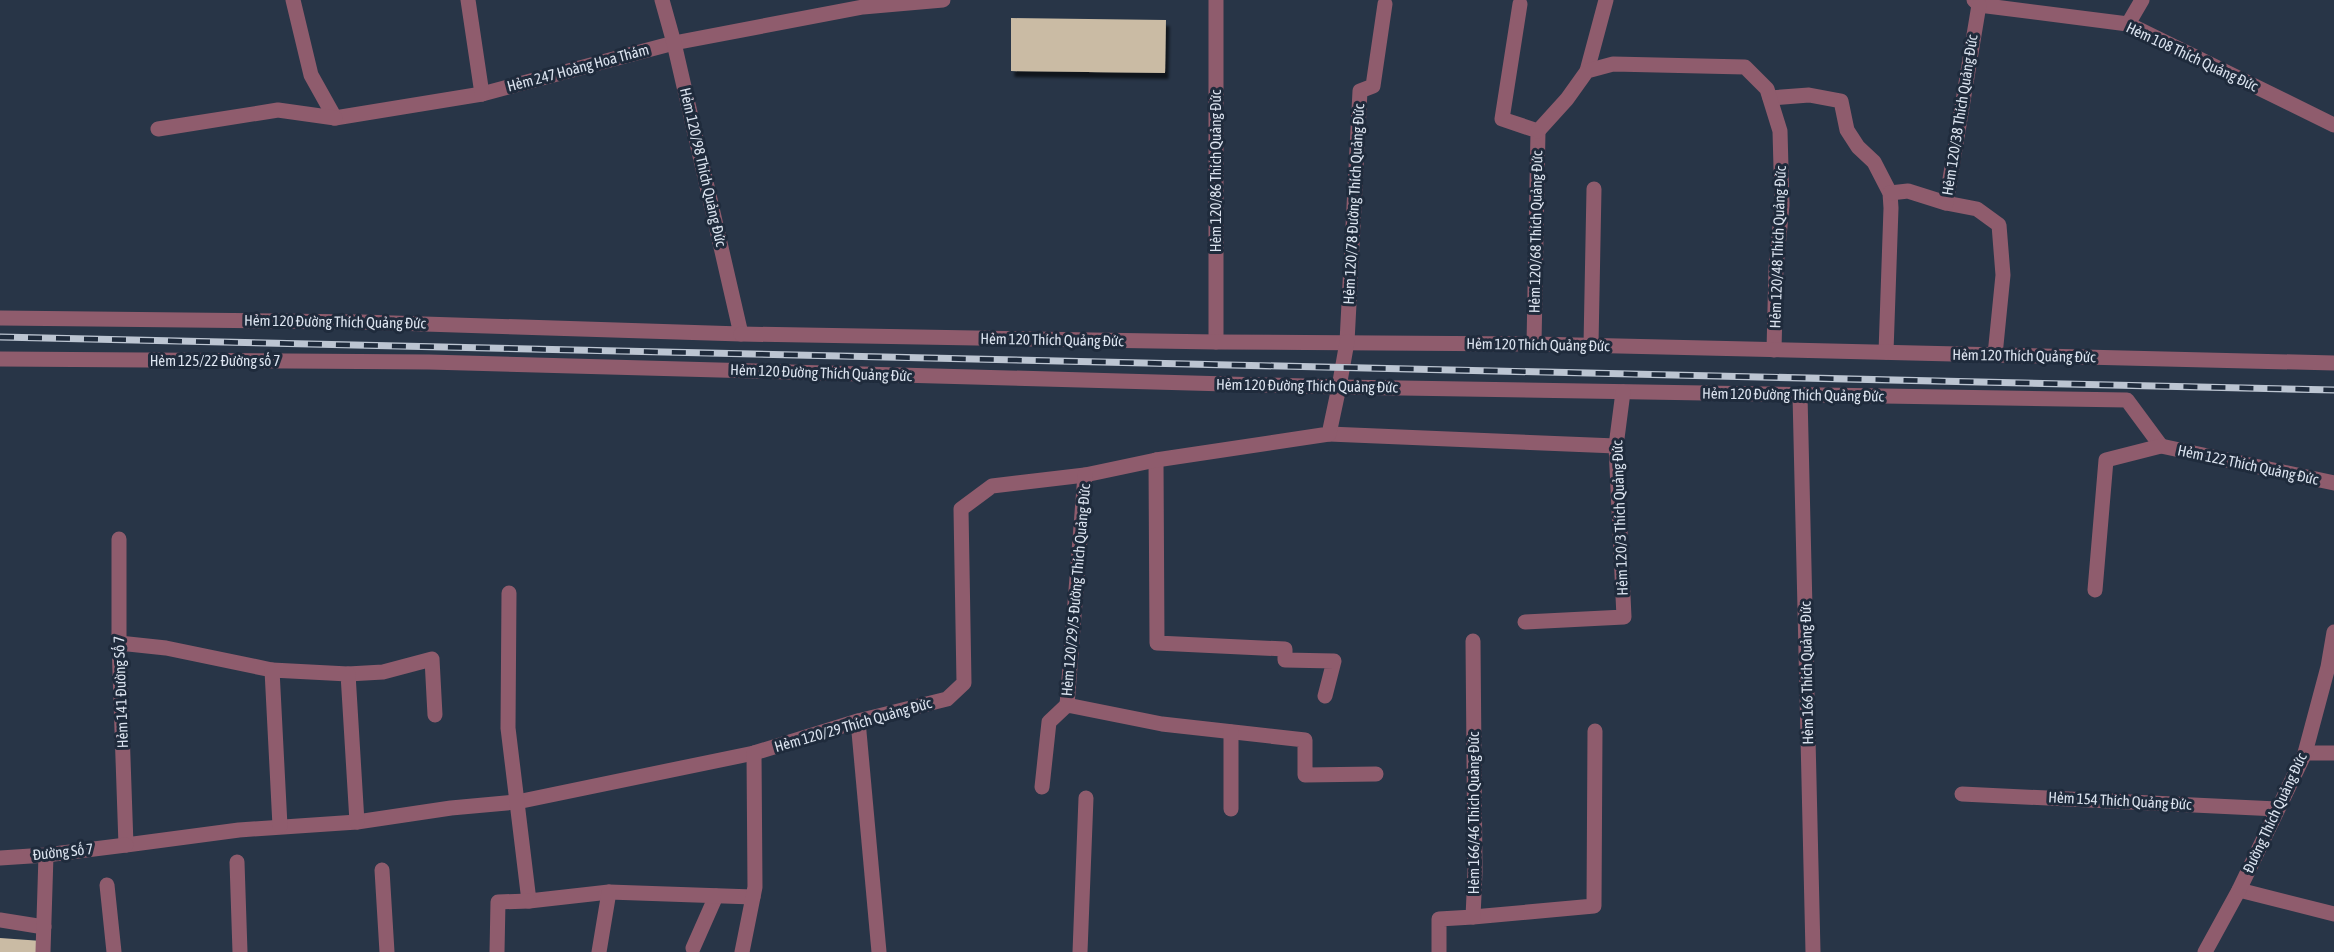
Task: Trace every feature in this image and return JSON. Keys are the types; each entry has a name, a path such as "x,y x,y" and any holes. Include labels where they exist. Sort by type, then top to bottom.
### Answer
{"street":[{"path":"293,0 310,75 335,118"},
{"path":"468,0 482,94"},
{"name":"Hẻm 120/98 Thích Quảng Đức","path":"663,0 741,334"},
{"name":"Hẻm 247 Hoàng Hoa Thám","path":"158,129 278,110 335,118 482,94 674,43 862,7 942,0"},
{"name":"Hẻm 120/86 Thích Quảng Đức","path":"1216,0 1216,342"},
{"path":"1538,131 1567,99 1587,71 1606,0"},
{"path":"2128,24 2142,0"},
{"name":"Hẻm 108 Thích Quảng Đức","path":"1977,2 2128,24 2334,125"},
{"name":"Hẻm 120/38 Thích Quảng Đức","path":"1890,193 1908,191 1946,203 1977,2"},
{"name":"Hẻm 120/78 Đường Thích Quảng Đức","path":"1347,342 1360,91 1373,86 1385,4"},
{"name":"Hẻm 120/68 Thích Quảng Đức","path":"1520,4 1502,119 1538,131 1534,344"},
{"name":"Hẻm 120/48 Thích Quảng Đức","path":"1587,71 1613,64 1745,67 1767,89 1780,131 1782,205 1776,268 1774,350"},
{"path":"1770,98 1809,95 1841,101 1847,129 1858,147 1874,162 1890,193 1886,352"},
{"path":"1591,345 1594,189"},
{"path":"1946,203 1977,208 1999,225 2002,275 1995,355"},
{"name":"Hẻm 120 Đường Thích Quảng Đức","path":"0,318 362,322 741,334"},
{"name":"Hẻm 120 Thích Quảng Đức","path":"741,334 1216,342 1591,345 2334,363"},
{"path":"1329,434 1347,342"},
{"name":"Hẻm 125/22 Đường số 7","path":"0,359 429,363"},
{"name":"Hẻm 120 Đường Thích Quảng Đức","path":"429,363 1339,387 2127,400 2162,446"},
{"name":"Hẻm 120/3 Thích Quảng Đức","path":"1525,622 1623,618 1616,446 1623,392"},
{"name":"Hẻm 166 Thích Quảng Đức","path":"1800,395 1813,952"},
{"name":"Hẻm 120/29 Thích Quảng Đức","path":"126,845 280,826 357,822 452,808 517,802 754,753 858,721 947,699 964,683 961,509 992,486 1085,475 1156,460 1329,434 1616,446"},
{"path":"2095,590 2106,460 2162,446"},
{"name":"Hẻm 122 Thích Quảng Đức","path":"2162,446 2334,483"},
{"path":"1156,460 1157,643 1286,649 1286,660 1334,661 1324,696"},
{"name":"Hẻm 120/29/5 Đường Thích Quảng Đức","path":"1042,787 1048,722 1066,705 1085,475"},
{"name":"Hẻm 141 Đường Số 7","path":"119,539 119,643 126,845"},
{"path":"509,593 508,728 529,901"},
{"name":"Đường Thích Quảng Đức","path":"2205,952 2239,890 2305,753 2331,667 2334,632"},
{"name":"Hẻm 166/46 Thích Quảng Đức","path":"1473,641 1475,872 1473,917"},
{"path":"119,643 166,648 272,670 348,674 383,672 432,659 435,715"},
{"path":"272,670 280,826"},
{"path":"348,674 357,822"},
{"name":"Hẻm 120/29/5 Đường Thích Quảng Đức","path":"1066,705 1162,724 1305,740 1305,775 1376,774"},
{"path":"858,721 879,952"},
{"path":"1439,952 1439,919 1594,906 1595,731"},
{"path":"1231,732 1231,809"},
{"path":"742,952 753,897 754,753"},
{"path":"2305,753 2334,753"},
{"name":"Hẻm 154 Thích Quảng Đức","path":"1962,794 2277,809"},
{"path":"1080,952 1086,798"},
{"name":"Đường Số 7","path":"0,858 126,845"},
{"path":"43,952 46,855"},
{"path":"237,862 240,952"},
{"path":"382,870 387,952"},
{"path":"107,885 114,952"},
{"path":"2239,890 2334,914"},
{"path":"497,952 498,902 609,892 753,897"},
{"path":"598,952 609,892"},
{"path":"693,948 716,896"},
{"path":"0,920 44,927"}],"building":[{"path":"1011,18 1166,20 1165,73 1011,71"},
{"path":"0,938 42,941 42,952 0,952"}],"railway":[{"path":"0,337 2334,390"}]}
